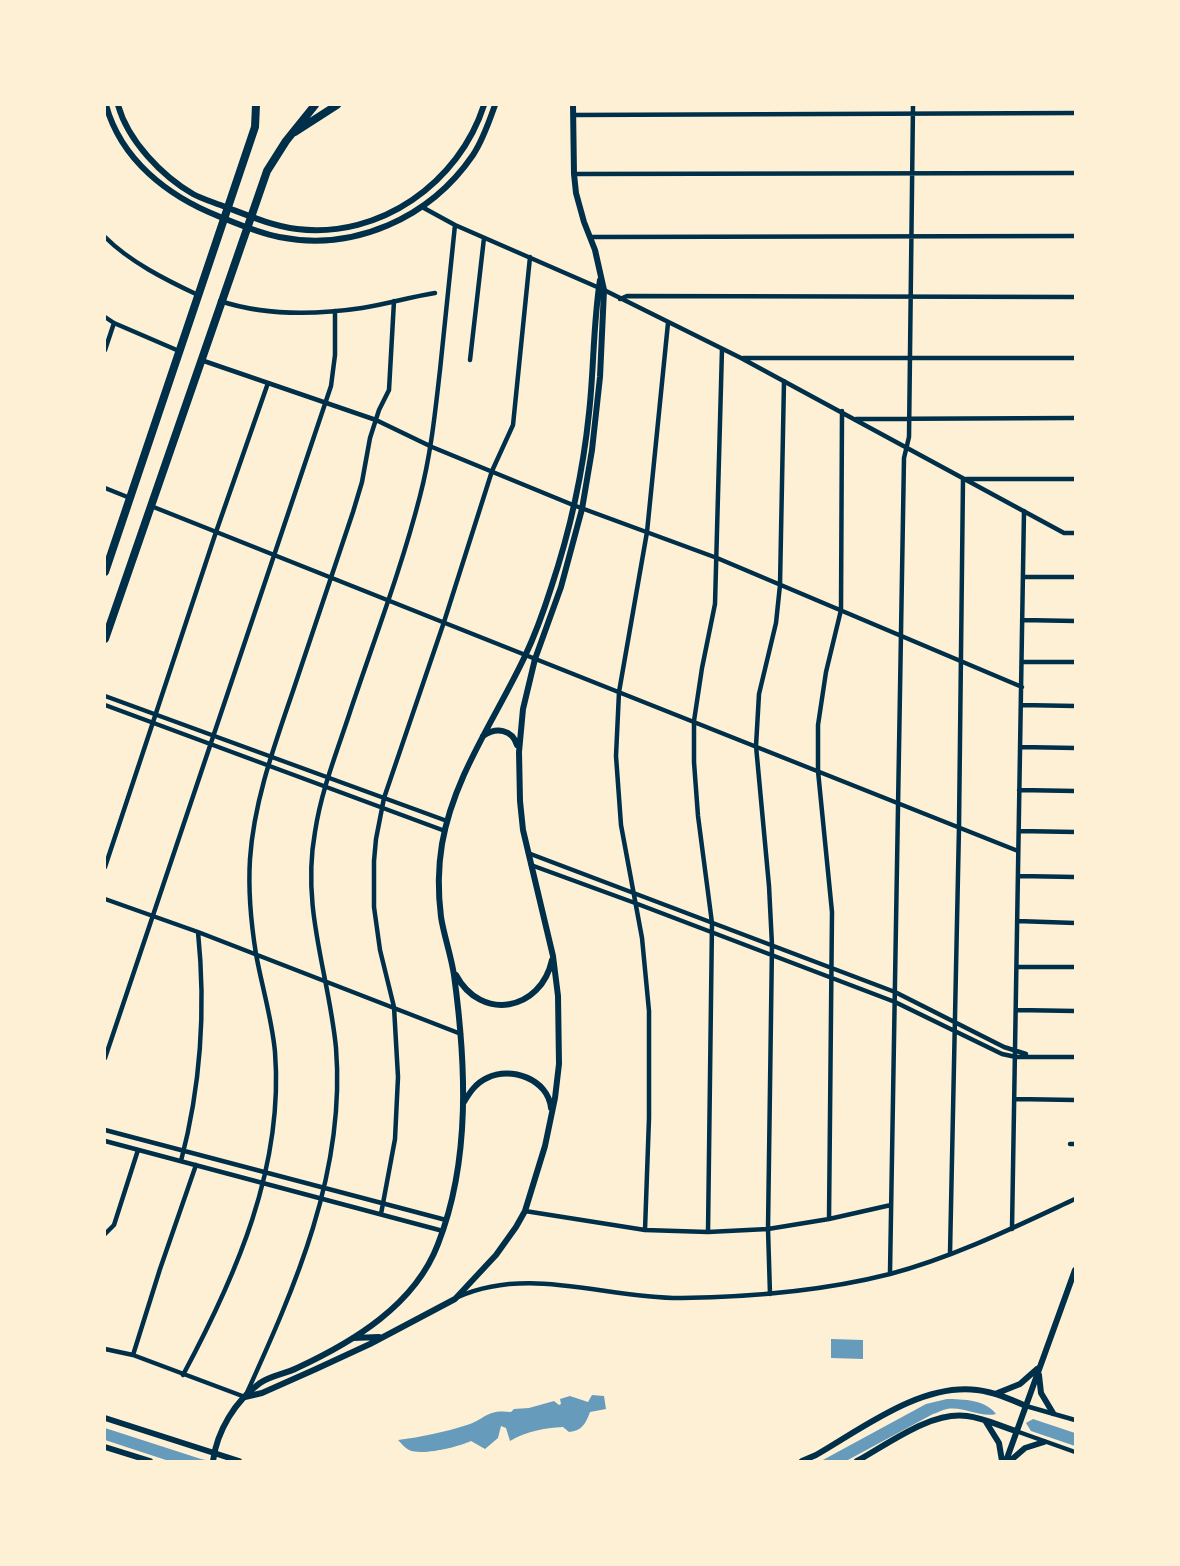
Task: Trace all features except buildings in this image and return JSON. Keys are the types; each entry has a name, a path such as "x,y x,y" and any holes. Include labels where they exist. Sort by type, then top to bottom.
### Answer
{"main road":[{"path":"105,572 255,127 256,105"},
{"path":"105,639 220,301 267,171 289,136 315,105"},
{"path":"289,136 338,105"}],"street":[{"path":"106,105 120,137 135,159 153,178 175,195 247,228 286,238 312,241 335,240 382,228 422,207 451,181 472,156 481,141 495,105"},
{"path":"118,105 131,133 148,156 173,180 195,195 250,217 296,229 333,229 375,219 403,207 443,176 462,151 484,105"},
{"path":"455,1299 496,1255 525,1211 539,1170 551,1120 560,1048 558,996 553,956 528,853 520,801 519,752 523,709 535,658 561,587 582,509 597,415 600,276 591,237 580,208 574,174 573,105"},
{"path":"891,1274 900,636 904,458 909,437 910,418 913,105"},
{"path":"573,115 1075,114"},
{"path":"574,174 1075,173"},
{"path":"422,207 455,225 601,289 741,358 1064,533 1075,533"},
{"path":"245,1397 289,1299 322,1198 333,1144 337,1081 333,1021 314,926 311,885 315,832 328,778 411,529 432,447 455,225"},
{"path":"591,237 1075,236"},
{"path":"105,237 116,248 198,295"},
{"path":"470,360 484,238"},
{"path":"381,1214 395,1139 399,1077 394,1007 380,951 374,907 374,861 382,807 492,471 513,425 530,257"},
{"path":"214,1458 217,1440 223,1426 245,1397 261,1382 297,1368 352,1338 379,1320 413,1286 433,1257 443,1231 456,1174 464,1104 461,1034 453,969 441,917 439,891 440,861 445,831 461,782 481,738 526,655 550,590 573,505 584,450 601,289"},
{"path":"220,301 247,309 311,314 361,308 435,293"},
{"path":"620,299 627,296 1075,297"},
{"path":"183,1375 212,1321 236,1266 263,1183 274,1115 275,1064 272,1030 257,955 250,897 250,859 256,815 268,764 362,482 376,420 389,390 394,302"},
{"path":"105,1058 325,402 334,370 335,311"},
{"path":"105,317 179,351"},
{"path":"105,350 114,323"},
{"path":"645,1230 649,1119 649,1011 642,938 621,825 616,756 619,692 647,532 668,323"},
{"path":"708,1232 712,922 698,816 694,721 715,604 722,349"},
{"path":"741,358 1075,358"},
{"path":"201,360 376,420 432,447 582,509 717,558 1022,687"},
{"path":"770,1294 768,1229 772,945 756,746 759,694 776,623 780,585 784,381"},
{"path":"105,867 268,383"},
{"path":"830,1219 832,912 818,771 819,714 826,672 841,610 842,411"},
{"path":"855,419 1075,418"},
{"path":"963,479 1075,479"},
{"path":"950,1254 959,827 963,479"},
{"path":"105,488 130,498"},
{"path":"151,506 1018,851"},
{"path":"1012,1228 1024,511"},
{"path":"1023,577 1075,577"},
{"path":"1022,620 1075,621"},
{"path":"1022,662 1075,662"},
{"path":"105,696 447,821"},
{"path":"105,705 445,831"},
{"path":"1021,705 1075,706"},
{"path":"481,738 490,732 503,730 514,737 519,752"},
{"path":"1020,747 1075,748"},
{"path":"1020,790 1075,790"},
{"path":"1019,831 1075,832"},
{"path":"528,853 895,992 1016,1054"},
{"path":"531,866 895,1002 1002,1054 1075,1057"},
{"path":"1018,876 1075,877"},
{"path":"105,899 198,932 461,1034"},
{"path":"1017,921 1075,923"},
{"path":"181,1161 194,1106 200,1067 201,982 198,932"},
{"path":"453,969 460,983 472,996 490,1004 509,1004 525,999 541,985 550,968 553,956"},
{"path":"1017,967 1075,967"},
{"path":"1016,1010 1075,1011"},
{"path":"464,1104 470,1092 484,1079 496,1075 516,1074 530,1079 547,1095 551,1103 551,1120"},
{"path":"1015,1099 1075,1100"},
{"path":"105,1130 446,1220"},
{"path":"105,1141 443,1231"},
{"path":"105,1234 114,1225 138,1150"},
{"path":"133,1355 196,1165"},
{"path":"105,1349 133,1355 245,1397 262,1393 383,1337 467,1293 490,1288 542,1283 632,1295 679,1298 770,1294 845,1283 891,1274 950,1254 1075,1199"},
{"path":"525,1211 645,1230 708,1232 768,1229 830,1219 891,1205"},
{"path":"1006,1461 1075,1272"},
{"path":"352,1338 383,1337"},
{"path":"995,1394 1020,1384 1040,1366"},
{"path":"1040,1366 1041,1394 1053,1413"},
{"path":"802,1461 915,1398 940,1392 975,1390 995,1394 1026,1406 1075,1420"},
{"path":"857,1461 921,1425 945,1417 965,1416 1075,1452"},
{"path":"105,1418 214,1458 239,1461"},
{"path":"983,1420 996,1436 1006,1461"},
{"path":"1006,1461 1025,1448 1044,1442"},
{"path":"105,1447 150,1461"}],"water":[{"path":"831,1339 863,1340 863,1359 831,1358"},
{"path":"592,1395 604,1396 606,1409 590,1412 583,1426 569,1432 563,1427 549,1428 529,1432 510,1441 506,1428 501,1426 498,1438 485,1449 471,1441 458,1446 422,1452 408,1449 398,1440 459,1428 496,1412 511,1412 514,1409 529,1408 554,1401 559,1405 561,1404 560,1399 570,1396 588,1402"},
{"path":"947,1399 980,1403 992,1409 996,1414 945,1409 846,1461 821,1461 926,1404"},
{"path":"1033,1419 1075,1433 1075,1446 1031,1431 1026,1423"},
{"path":"105,1428 210,1461 169,1461 105,1440"}]}
